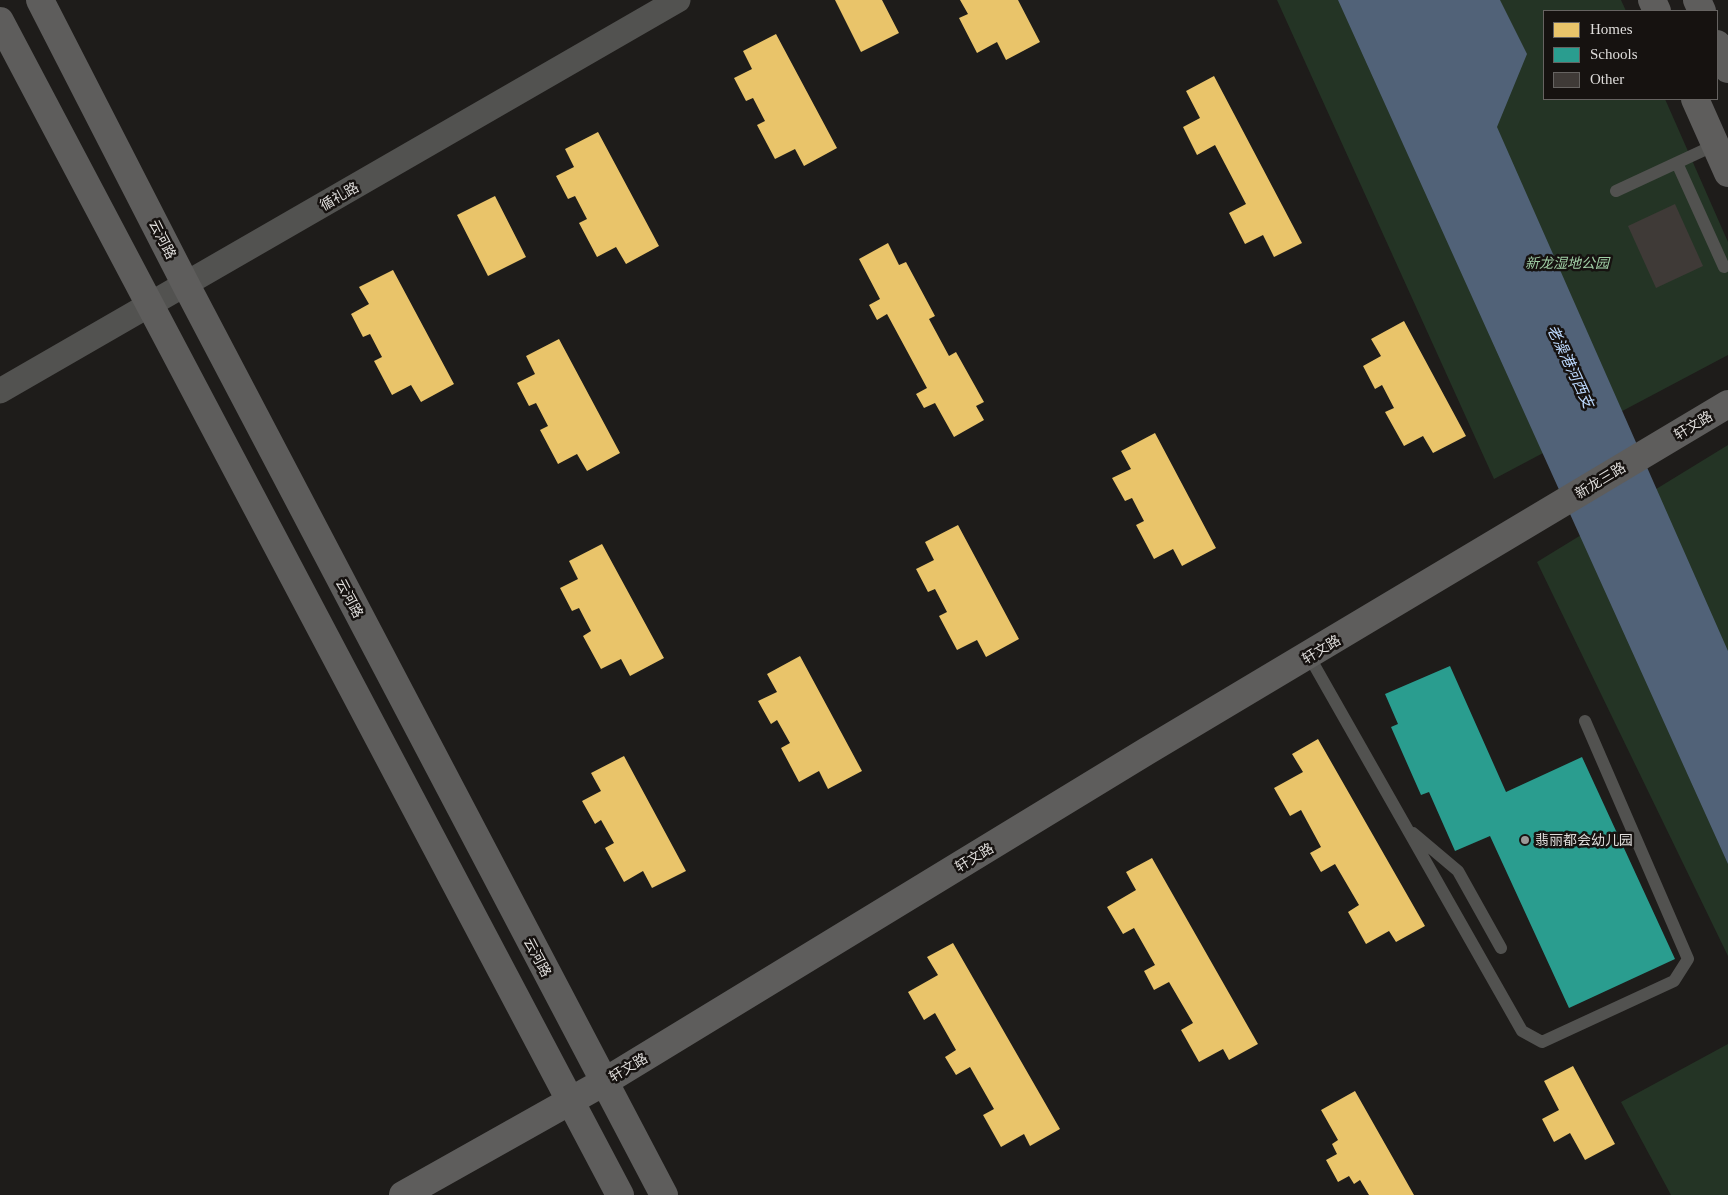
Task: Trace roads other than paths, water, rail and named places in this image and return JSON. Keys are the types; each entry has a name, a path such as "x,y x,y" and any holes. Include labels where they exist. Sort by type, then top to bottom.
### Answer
{"street":[{"name":"云河路","path":"40,0 186,284 664,1195"},
{"name":"循礼路","path":"0,391 678,0"},
{"path":"0,21 620,1195"},
{"path":"1718,46 1728,69"},
{"path":"1695,100 1728,173"},
{"name":"轩文路","path":"1658,446 1728,404"},
{"name":"新龙三路","path":"1542,514 1658,446"},
{"name":"轩文路","path":"403,1195 604,1082 1147,751 1309,656 1542,514"}],"lane":[{"path":"1616,191 1715,145"},
{"path":"1677,163 1724,267"},
{"path":"1309,656 1522,1031 1542,1042 1674,981 1688,959 1585,721"},
{"path":"1407,828 1458,870 1501,948"}],"water":[{"name":"老澡港河西支","path":"1338,0 1500,0 1527,54 1497,127 1728,651 1728,864"}],"place":[{"name":"翡丽都会幼儿园","path":"1525,840"}],"park label":[{"name":"新龙湿地公园","path":"1567,263"}]}
